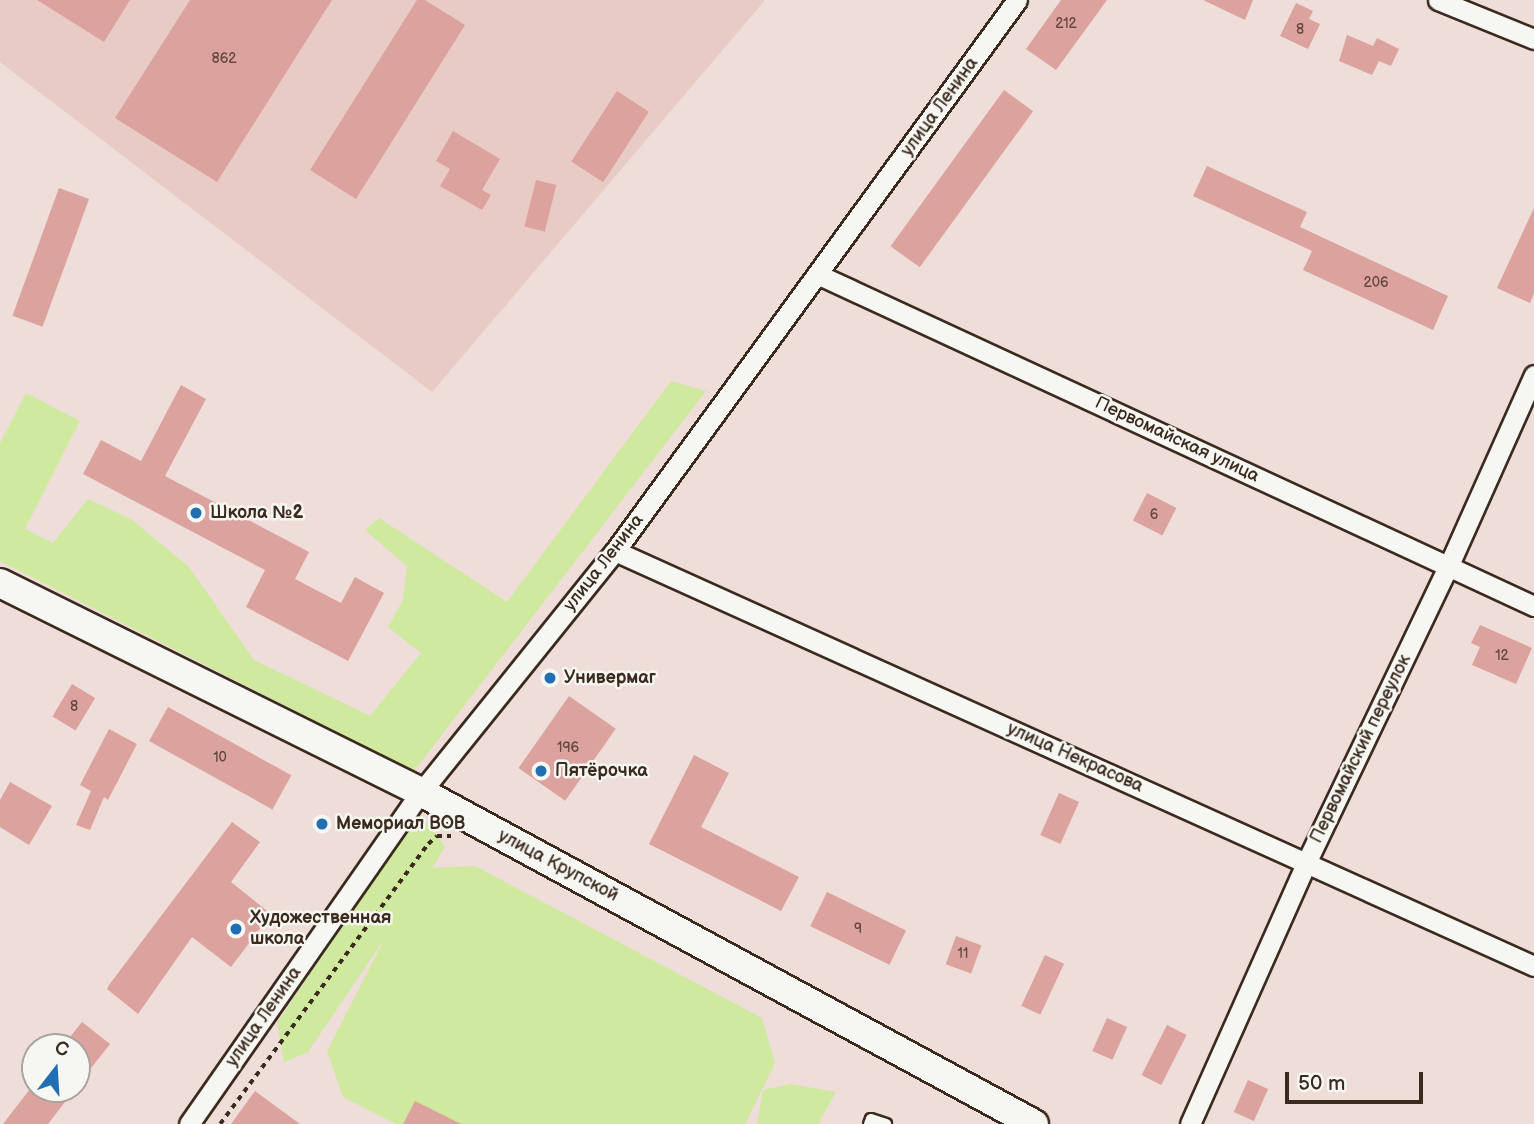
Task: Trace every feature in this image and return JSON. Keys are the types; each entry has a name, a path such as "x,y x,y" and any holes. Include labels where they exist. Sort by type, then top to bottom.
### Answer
{"street":[{"name":"улица Ленина","path":"189,1124 421,792 615,551 820,275 1017,0"},
{"path":"1438,0 1534,39"},
{"name":"Первомайская улица","path":"820,275 1534,606"},
{"name":"Первомайский переулок","path":"1189,1124 1306,863 1449,565 1534,375"},
{"name":"улица Некрасова","path":"615,551 1534,966"},
{"name":"улица Крупской","path":"0,583 421,792 1034,1124"}],"lane":[{"path":"869,1124 871,1119 886,1124"}],"path":[{"path":"220,1124 428,844 437,836 460,838"}],"shaded area":[{"path":"0,0 765,0 432,392 0,62"}],"green space":[{"path":"671,381 706,391 414,771 0,561 0,443 26,393 80,421 25,529 53,543 88,499 131,519 189,567 254,660 370,716 421,653 388,627 403,600 407,566 365,530 379,518 507,602"},
{"path":"419,811 445,847 432,868 475,866 762,1018 775,1063 745,1124 396,1124 343,1097 327,1051 385,938 308,1052 284,1062 277,1023"},
{"path":"790,1084 836,1092 818,1124 757,1124 763,1090"}],"building":[{"path":"37,0 130,0 104,42"},
{"path":"190,0 332,0 217,182 115,118"},
{"path":"417,0 425,0 465,25 356,199 310,170"},
{"path":"1061,0 1107,0 1056,70 1026,49"},
{"path":"1203,0 1253,0 1245,20"},
{"path":"1296,3 1313,11 1309,19 1320,24 1308,49 1280,36"},
{"path":"1347,35 1373,46 1377,38 1399,49 1391,66 1379,61 1372,75 1339,61"},
{"path":"1004,90 1033,111 920,267 891,246"},
{"path":"617,91 649,112 603,182 571,161"},
{"path":"453,131 500,159 482,190 491,195 482,210 440,186 450,169 436,161"},
{"path":"1207,166 1307,212 1300,227 1448,296 1433,330 1303,270 1312,251 1193,196"},
{"path":"536,180 556,185 545,232 524,227"},
{"path":"59,188 89,199 43,327 12,316"},
{"path":"1534,208 1534,293 1530,303 1497,288"},
{"name":"Школа №2","path":"181,385 206,399 165,476 309,552 295,579 341,603 355,577 384,593 348,661 246,607 265,570 83,474 101,440 141,461"},
{"path":"1147,493 1176,508 1162,536 1133,521"},
{"path":"1480,625 1532,648 1516,684 1472,665 1480,647 1471,643"},
{"path":"72,684 95,698 76,730 52,717"},
{"path":"569,696 616,729 565,801 519,768"},
{"path":"168,707 291,775 272,809 149,741"},
{"path":"109,729 137,744 108,800 104,797 90,830 76,825 91,791 80,785"},
{"path":"694,755 729,773 701,827 799,877 781,911 649,844"},
{"path":"10,782 52,806 29,845 0,827 0,800"},
{"path":"1059,793 1079,802 1060,844 1040,835"},
{"path":"232,822 260,842 231,882 271,914 231,967 192,937 138,1014 107,989"},
{"path":"827,892 906,931 889,965 810,926"},
{"path":"956,936 981,945 971,973 946,964"},
{"path":"1045,955 1064,964 1040,1015 1021,1006"},
{"path":"1107,1018 1127,1027 1112,1060 1092,1051"},
{"path":"82,1022 110,1044 91,1068 91,1033 73,1033"},
{"path":"1167,1025 1187,1035 1161,1085 1142,1075"},
{"path":"1248,1080 1268,1089 1254,1121 1234,1112"},
{"path":"255,1091 300,1124 231,1124"},
{"path":"21,1101 21,1103 64,1103 48,1124 3,1124"},
{"path":"415,1101 461,1124 403,1124"}],"place":[{"name":"Школа №2","path":"196,513"},
{"name":"Универмаг","path":"550,678"},
{"name":"Пятёрочка","path":"541,771"},
{"name":"Мемориал ВОВ","path":"322,824"},
{"name":"Художественная школа","path":"236,929"}]}
